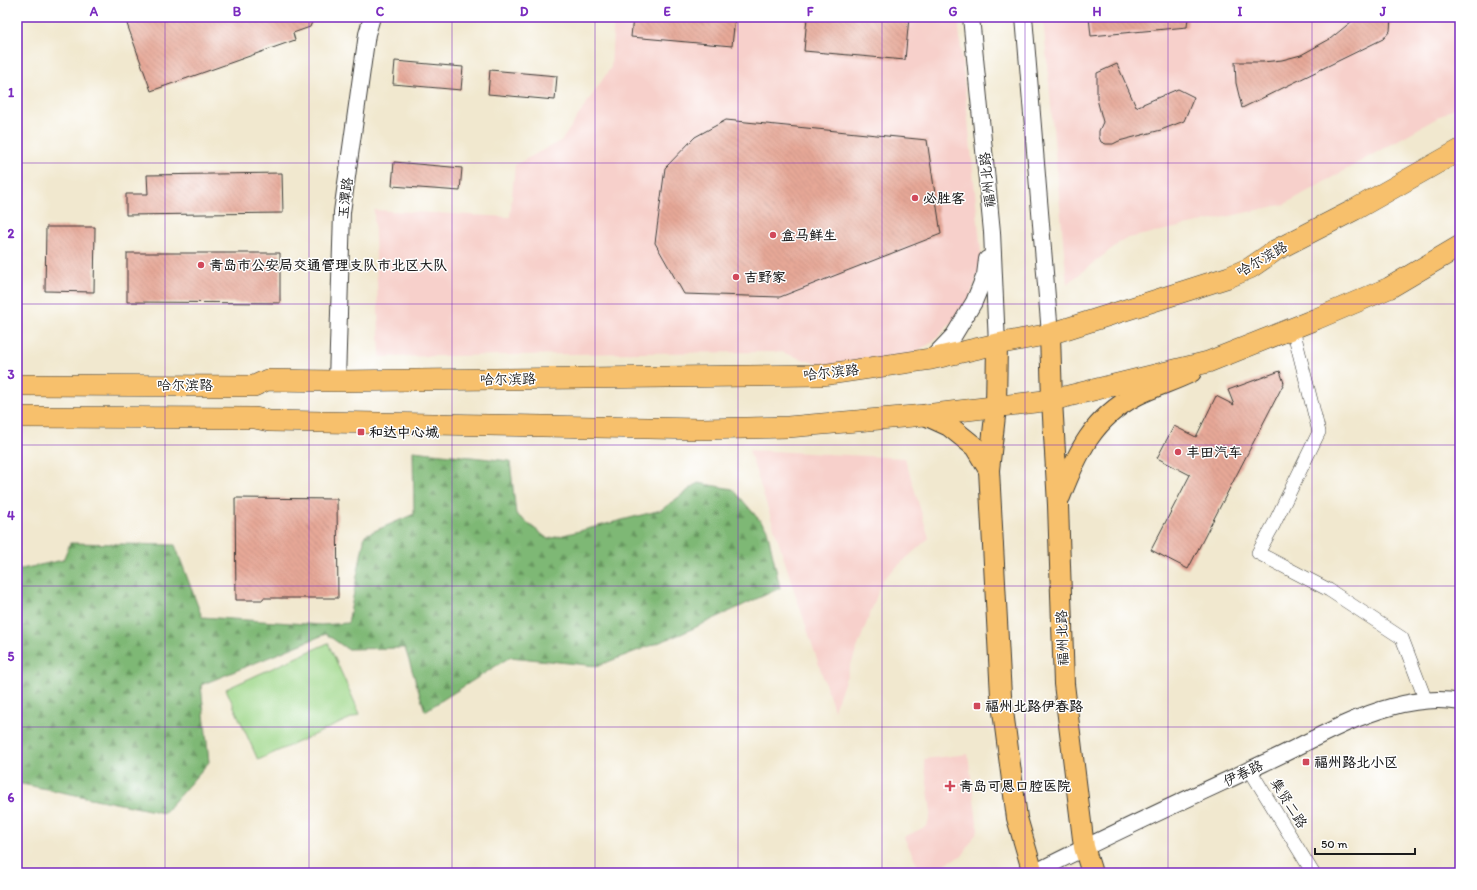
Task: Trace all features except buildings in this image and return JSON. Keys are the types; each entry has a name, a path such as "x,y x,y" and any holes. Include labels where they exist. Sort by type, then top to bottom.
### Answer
{"highway":[{"name":"哈尔滨路","path":"17,385 254,386 267,380 337,381 822,375 931,359 1050,334 1229,278 1250,268 1276,250 1354,210 1460,150"},
{"path":"17,417 255,418 269,421 700,429 788,427 996,407 1052,400 1208,362 1293,329 1390,288 1460,246"}],"main road":[{"name":"福州北路","path":"1050,334 1064,684 1084,847 1092,873"},
{"path":"997,344 996,407 989,470 1001,696 1017,818 1034,873"},
{"path":"1058,505 1073,464 1101,421 1117,407 1138,395 1179,378 1208,362"},
{"path":"925,415 949,426 975,447 989,470"}],"street":[{"name":"玉潭路","path":"337,381 342,212 367,34 372,17"},
{"name":"福州北路","path":"971,17 992,232 997,344"},
{"path":"1024,17 1050,334"},
{"path":"931,359 954,335 974,302 985,275 992,232"},
{"path":"1293,329 1319,432 1274,524 1258,553 1329,590 1402,638 1426,701"},
{"name":"伊春路","path":"1034,873 1084,847 1250,770 1348,722 1392,707 1426,701 1460,702"},
{"name":"集贤二路","path":"1250,770 1313,873"}],"shaded area":[{"path":"614,17 958,17 982,263 967,305 933,342 904,358 835,370 781,352 380,357 374,210 510,217 515,165 562,140 611,67"},
{"path":"1043,17 1460,17 1460,105 1285,204 1124,239 1067,284"},
{"path":"749,450 905,458 929,538 883,579 834,710 796,596"},
{"name":"青岛可恩口腔医院","path":"968,754 978,830 963,855 925,873 921,873 904,837 927,826 931,813 924,759"}],"green space":[{"path":"413,451 510,461 516,514 548,539 661,510 698,483 733,489 767,529 780,588 681,634 597,666 510,657 425,711 405,648 347,649 326,634 201,685 209,762 164,813 17,783 17,570 63,560 70,543 175,545 202,617 321,625 348,623 365,535 414,514"},
{"path":"328,643 360,714 258,760 226,689"}],"place":[{"name":"必胜客","path":"915,198"},
{"name":"盒马鲜生","path":"773,235"},
{"name":"青岛市公安局交通管理支队市北区大队","path":"201,265"},
{"name":"吉野家","path":"736,277"},
{"name":"和达中心城","path":"361,432"},
{"name":"丰田汽车","path":"1178,452"},
{"name":"福州北路伊春路","path":"977,706"},
{"name":"福州路北小区","path":"1306,762"},
{"name":"青岛可恩口腔医院","path":"950,786"}]}
